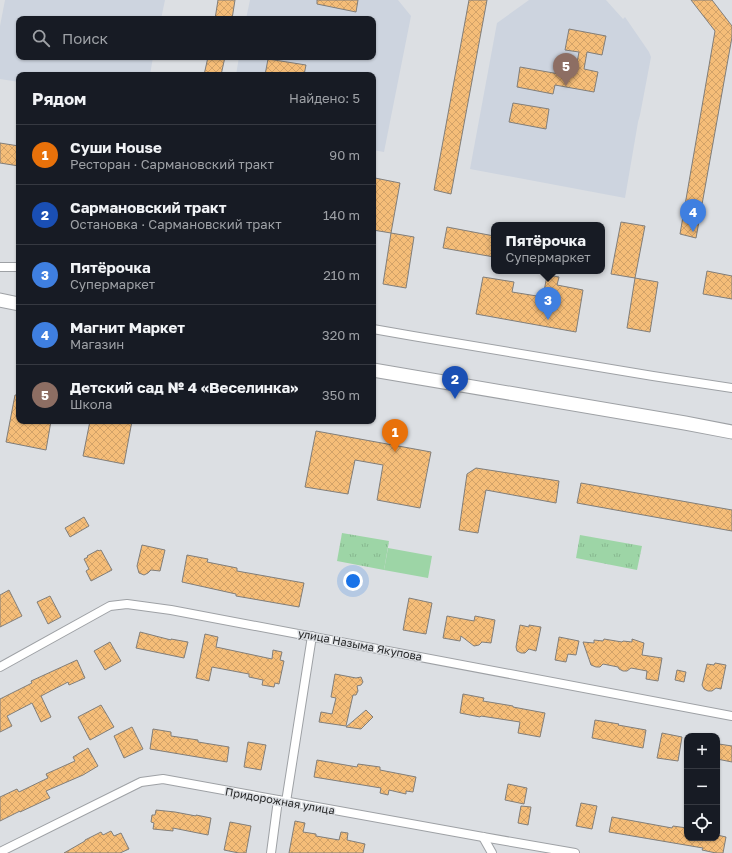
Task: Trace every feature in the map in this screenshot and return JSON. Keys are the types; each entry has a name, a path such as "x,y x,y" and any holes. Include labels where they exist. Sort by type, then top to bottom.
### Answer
{"main road":[{"path":"0,300 16,303"},
{"path":"376,371 732,432"}],"street":[{"path":"0,267 16,266"},
{"path":"376,330 732,388"},
{"name":"улица Назыма Якупова","path":"0,667 110,606 127,604 171,610 312,636 732,716"},
{"path":"271,853 312,636"},
{"name":"Придорожная улица","path":"0,852 141,782 163,779 483,838 539,850 575,853"},
{"path":"483,838 492,853"}],"shaded area":[{"path":"5,0 165,0 162,16 16,16 16,60 152,60 150,72 16,72 16,82 0,79 0,26"},
{"path":"250,0 398,0 411,16 384,152 376,151 376,72 236,72 238,60 376,60 376,16 247,16"},
{"path":"529,0 606,0 623,19 625,17 649,52 651,57 625,198 470,169 497,23"}],"green space":[{"path":"342,533 389,541 384,570 337,561"},
{"path":"580,535 642,546 637,570 576,558"},
{"path":"388,548 432,556 428,578 384,570"}],"building":[{"path":"218,0 235,0 232,16 215,16"},
{"path":"317,0 358,0 356,12 317,4"},
{"path":"469,0 487,0 451,194 434,190"},
{"path":"691,0 712,0 732,26 732,37 696,238 680,234 715,31"},
{"path":"569,29 606,36 602,55 587,52 584,69 598,72 594,92 555,85 553,94 517,87 520,67 559,74 560,65 576,68 579,52 565,50"},
{"path":"207,60 224,60 222,72 205,72"},
{"path":"268,60 306,65 305,72 266,72"},
{"path":"513,103 549,109 546,129 509,122"},
{"path":"0,143 16,146 16,166 0,163"},
{"path":"376,178 400,183 391,233 376,230"},
{"path":"621,222 645,226 635,278 611,274"},
{"path":"447,227 491,235 491,256 443,248"},
{"path":"391,233 414,237 406,288 383,284"},
{"path":"707,271 732,276 732,299 703,294"},
{"path":"547,275 559,277 557,285 583,290 576,332 476,314 483,277 514,282 512,292 543,297"},
{"path":"635,278 658,282 650,332 627,328"},
{"path":"16,395 16,424 50,424 46,450 6,442"},
{"path":"89,424 131,424 124,464 83,456"},
{"path":"316,431 431,452 420,508 377,500 383,465 355,460 348,494 305,487"},
{"path":"476,468 559,481 556,503 486,490 478,533 459,530 467,474"},
{"path":"581,483 732,510 732,531 577,503"},
{"path":"84,517 89,526 70,537 65,528"},
{"path":"142,545 165,550 160,571 151,570 144,575 139,573 137,566"},
{"path":"98,550 101,550 112,570 91,581 86,571 89,569 84,559"},
{"path":"187,555 208,559 207,562 237,568 237,571 304,583 299,607 236,596 236,594 182,582"},
{"path":"9,590 22,616 0,627 0,595"},
{"path":"50,596 61,617 48,624 37,602"},
{"path":"409,598 432,603 426,634 403,630"},
{"path":"447,616 474,621 475,616 495,620 491,643 482,642 479,645 474,646 461,636 460,641 443,638"},
{"path":"520,625 541,627 536,651 529,649 525,653 521,653 517,651 516,647"},
{"path":"140,632 171,640 188,642 184,658 136,648"},
{"path":"205,634 218,637 216,647 272,659 273,650 282,652 280,660 284,661 279,684 275,683 274,687 262,685 263,680 249,677 249,674 212,667 209,681 196,678"},
{"path":"559,637 579,641 576,655 568,654 566,662 555,660"},
{"path":"604,639 632,642 632,639 644,643 642,655 662,658 658,681 646,679 647,671 631,668 627,671 623,671 618,667 603,664 600,667 591,665 583,642 594,643 594,640 603,641"},
{"path":"110,642 121,661 105,670 94,651"},
{"path":"77,660 85,678 69,685 68,682 41,696 51,717 41,722 32,703 7,716 12,726 0,732 0,699 32,683 31,681"},
{"path":"715,663 726,665 721,689 716,688 712,691 708,691 704,689 702,685 707,664 714,665"},
{"path":"677,670 686,672 684,682 675,680"},
{"path":"335,674 356,678 361,677 363,682 361,685 357,686 358,691 356,695 353,695 346,726 319,722 321,712 332,714 336,698 331,697"},
{"path":"463,694 484,698 483,701 545,713 540,737 518,733 520,722 460,713"},
{"path":"101,705 114,727 90,740 78,717"},
{"path":"366,710 373,717 361,729 346,727"},
{"path":"595,720 646,730 643,748 592,738"},
{"path":"132,727 143,749 124,758 114,736"},
{"path":"153,729 171,732 171,736 229,747 227,762 150,749"},
{"path":"662,733 682,737 678,761 657,758"},
{"path":"248,742 266,745 261,770 244,767"},
{"path":"720,744 732,746 732,762 720,760"},
{"path":"88,748 98,766 83,775 46,791 50,798 0,821 0,797 17,789 19,792 48,778 46,774 75,761 73,757"},
{"path":"317,760 357,767 358,764 380,767 380,770 416,777 413,792 406,791 406,794 389,790 388,795 380,793 381,788 314,777"},
{"path":"508,784 527,788 524,804 505,800"},
{"path":"581,803 597,806 592,829 576,826"},
{"path":"521,806 531,807 528,825 518,823"},
{"path":"156,810 211,818 208,835 173,828 173,831 153,829 154,823 151,822 152,815 155,815"},
{"path":"612,817 672,828 673,826 684,828 684,841 720,841 720,836 726,837 723,853 716,853 702,850 703,848 609,832"},
{"path":"295,821 305,823 303,832 316,834 316,836 339,840 341,832 348,833 347,840 365,844 363,853 289,853"},
{"path":"230,822 251,826 246,853 224,850"},
{"path":"111,831 114,836 121,833 129,849 120,853 64,853 101,832 103,835"}],"place":[{"name":"Детский сад № 4 «Веселинка»","path":"566,86"},
{"name":"Магнит Маркет","path":"693,232"},
{"name":"Пятёрочка","path":"548,320"},
{"name":"Сармановский тракт","path":"455,399"},
{"name":"Суши House","path":"395,452"}]}
